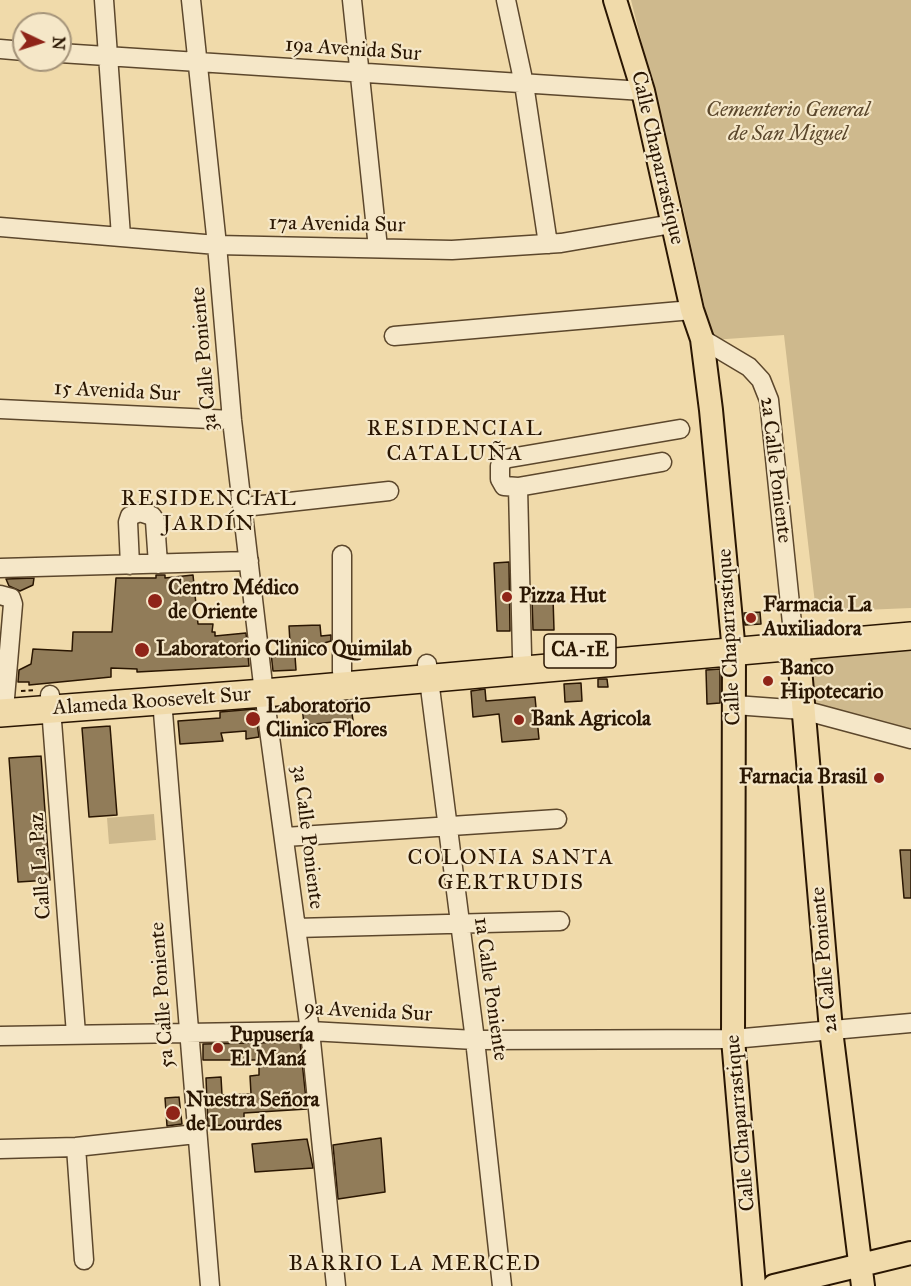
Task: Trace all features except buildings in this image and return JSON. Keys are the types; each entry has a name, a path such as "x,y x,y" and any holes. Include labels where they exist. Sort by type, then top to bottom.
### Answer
{"highway":[{"name":"CA-1E","path":"734,644 911,625"},
{"name":"CA-1E","path":"795,638 911,636"},
{"name":"Alameda Roosevelt Sur","path":"2,694 51,702 162,700 264,686 342,672 428,671 522,656 734,644"},
{"name":"Alameda Roosevelt Sur","path":"51,702 264,686 734,644"}],"main road":[{"name":"Calle Chaparrastique","path":"615,0 643,91 692,310 702,339 728,567 734,644 735,705 733,1039 754,1286"},
{"name":"2a Calle Poniente","path":"795,638 831,1030 862,1276"},
{"path":"774,1286 862,1276 911,1253"}],"street":[{"path":"104,0 121,236"},
{"name":"3a Calle Poniente","path":"191,0 218,245 232,420 264,686 310,1031 336,1286"},
{"path":"352,0 378,248"},
{"path":"506,0 524,84 548,244"},
{"name":"19a Avenida Sur","path":"72,54 643,91"},
{"name":"17a Avenida Sur","path":"0,227 218,245 452,250 548,244 672,224"},
{"path":"394,336 692,310"},
{"name":"2a Calle Poniente","path":"702,339 748,367 761,380 769,400 795,638"},
{"name":"15 Avenida Sur","path":"0,409 232,420"},
{"path":"662,462 518,487 504,486 500,478 500,466 504,459 680,429"},
{"path":"633,437 636,467"},
{"path":"518,487 522,656"},
{"path":"244,507 389,491"},
{"path":"130,565 128,522 130,516 140,512 152,516 155,521 158,564"},
{"path":"342,555 342,672"},
{"path":"0,568 249,561"},
{"path":"0,595 11,598 13,604 2,694"},
{"name":"1a Calle Poniente","path":"428,671 458,924 475,1040 502,1286"},
{"name":"5a Calle Poniente","path":"162,700 210,1286"},
{"name":"Calle La Paz","path":"51,702 76,1034"},
{"path":"735,705 803,710 911,739"},
{"path":"285,837 557,819"},
{"path":"296,928 560,921"},
{"name":"9a Avenida Sur","path":"0,1036 188,1031 310,1031 475,1040 733,1039 911,1023"},
{"path":"0,1149 76,1147 196,1134"},
{"path":"76,1147 84,1260"}],"green space":[{"name":"Cementerio General de San Miguel","path":"631,0 911,0 911,608 816,612 784,335 712,340 680,195"},
{"path":"911,642 911,732 816,705 809,700 806,659 814,650"},
{"path":"154,814 156,840 109,844 107,818"}],"place":[{"name":"Pizza Hut","path":"507,597"},
{"name":"Centro Médico de Oriente","path":"155,601"},
{"name":"Farmacia La Auxiliadora","path":"751,618"},
{"name":"Laboratorio Clinico Quimilab","path":"142,650"},
{"name":"Banco Hipotecario","path":"768,681"},
{"name":"Laboratorio Clinico Flores","path":"253,719"},
{"name":"Bank Agricola","path":"519,720"},
{"name":"Farnacia Brasil","path":"879,778"},
{"name":"Pupusería El Maná","path":"218,1048"},
{"name":"Nuestra Señora de Lourdes","path":"173,1113"}],"district":[{"name":"RESIDENCIAL CATALUÑA","path":"455,443"},
{"name":"RESIDENCIAL JARDÍN","path":"209,512"},
{"name":"COLONIA SANTA GERTRUDIS","path":"511,872"},
{"name":"BARRIO LA MERCED","path":"415,1265"}]}
